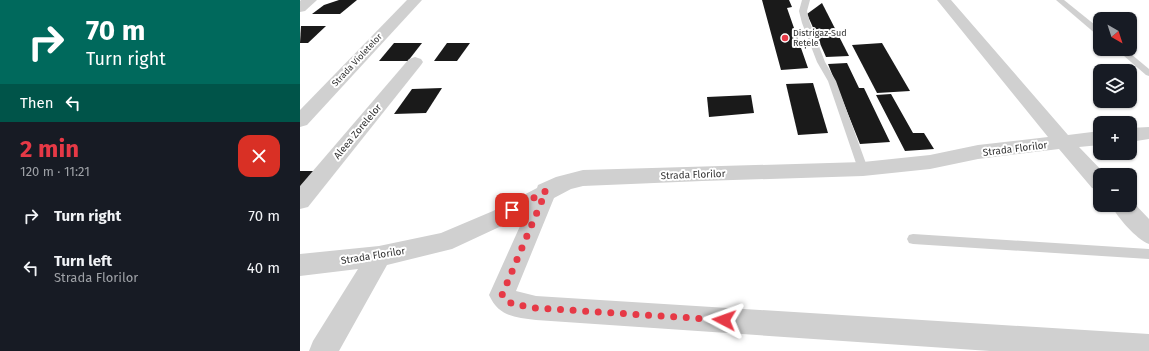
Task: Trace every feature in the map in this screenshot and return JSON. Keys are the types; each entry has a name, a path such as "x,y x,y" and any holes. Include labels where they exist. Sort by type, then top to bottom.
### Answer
{"street":[{"path":"300,8 310,0"},
{"name":"Strada Violetelor","path":"300,121 415,0"},
{"path":"944,0 1063,142 1093,174"},
{"name":"Aleea Zorelelor","path":"300,201 415,62"},
{"path":"1137,134 1149,133"},
{"name":"Strada Florilor","path":"300,265 379,256 444,242 501,217 546,191 564,183 583,178 863,169 930,162 978,152 1093,139"},
{"path":"546,191 502,295 512,304 536,308 1149,348"},
{"path":"1129,212 1149,234"},
{"path":"323,351 379,256"}],"lane":[{"path":"806,0 803,11 806,23 821,62 832,81 863,169"},
{"path":"1060,0 1093,27"},
{"path":"1128,56 1149,73"},
{"path":"913,239 1149,254"}],"building":[{"path":"339,0 357,0 340,14 312,14 324,5"},
{"name":"Distrigaz-Sud Rețele","path":"762,0 789,0 792,7 787,8 808,68 781,70"},
{"path":"822,3 849,56 826,57 807,14"},
{"path":"301,26 326,26 308,43 300,43"},
{"path":"394,43 422,43 408,61 379,61"},
{"path":"447,43 470,43 457,61 434,61"},
{"path":"882,43 910,91 877,93 852,45"},
{"path":"847,63 859,88 864,88 890,142 860,144 828,64"},
{"path":"813,83 828,133 798,135 786,84"},
{"path":"442,88 426,113 394,114 412,89"},
{"path":"891,94 913,133 924,133 934,149 905,151 876,95"},
{"path":"751,95 754,113 709,117 707,97"},
{"path":"300,171 314,171 300,187"}],"place":[{"name":"Distrigaz-Sud Rețele","path":"785,38"}],"route":[{"path":"512,210 546,191 502,295 512,304 536,308 724,320"}]}
